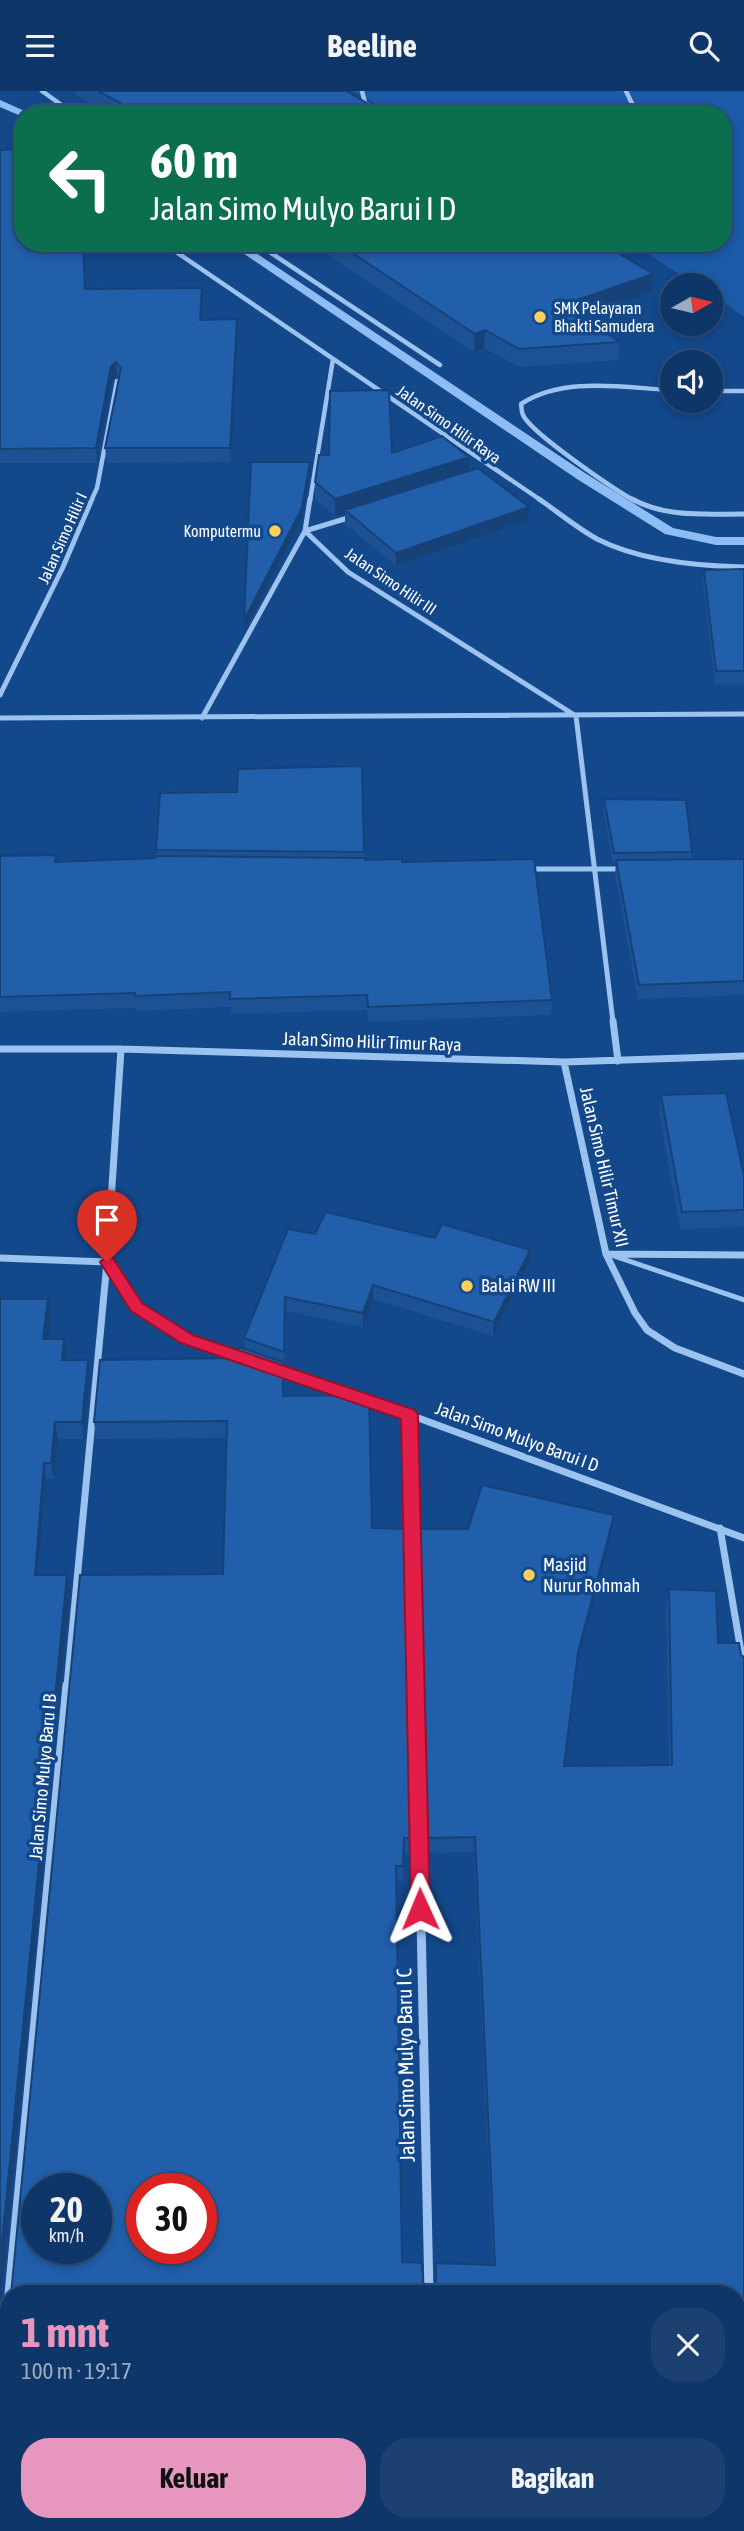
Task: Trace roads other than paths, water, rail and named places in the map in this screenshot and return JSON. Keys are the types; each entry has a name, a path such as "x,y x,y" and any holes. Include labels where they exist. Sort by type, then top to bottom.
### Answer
{"street":[{"path":"42,91 61,105"},
{"name":"Jalan Simo Hilir Raya","path":"176,252 597,539 643,556 708,567 744,567"},
{"path":"270,252 440,365"},
{"path":"202,718 305,531 333,359"},
{"name":"Jalan Simo Hilir I","path":"0,695 63,567 97,488 117,381"},
{"path":"660,390 553,390 529,396 521,404 523,415 531,426 630,500 650,508 682,514 744,514"},
{"path":"723,391 744,391"},
{"path":"482,475 495,471"},
{"path":"305,531 356,515"},
{"name":"Jalan Simo Hilir III","path":"305,531 348,572 576,716"},
{"path":"0,718 744,714"},
{"path":"576,716 618,1061"},
{"path":"525,869 635,869"},
{"name":"Jalan Simo Hilir Timur Raya","path":"0,1049 121,1049 564,1062 744,1056"},
{"name":"Jalan Simo Mulyo Baru I B","path":"10,2285 107,1262 121,1049"},
{"name":"Jalan Simo Hilir Timur XII","path":"564,1062 606,1254 635,1313 647,1331 675,1349 744,1374"},
{"path":"606,1254 744,1255"},
{"path":"0,1258 107,1262 136,1307 187,1339 252,1361"},
{"name":"Jalan Simo Mulyo Barui I D","path":"265,1366 410,1415 744,1538"},
{"name":"Jalan Simo Mulyo Baru I C","path":"410,1415 429,2285"},
{"path":"720,1528 744,1669"}],"lane":[{"path":"606,1254 744,1300"}],"waterway":[{"path":"0,103 14,109"},
{"path":"246,252 581,476 669,531 716,541 744,541"}],"place":[{"name":"SMK Pelayaran Bhakti Samudera","path":"540,317"},
{"name":"Komputermu","path":"275,531"},
{"name":"Balai RW III","path":"467,1286"},
{"name":"Masjid Nurur Rohmah","path":"529,1575"}]}
